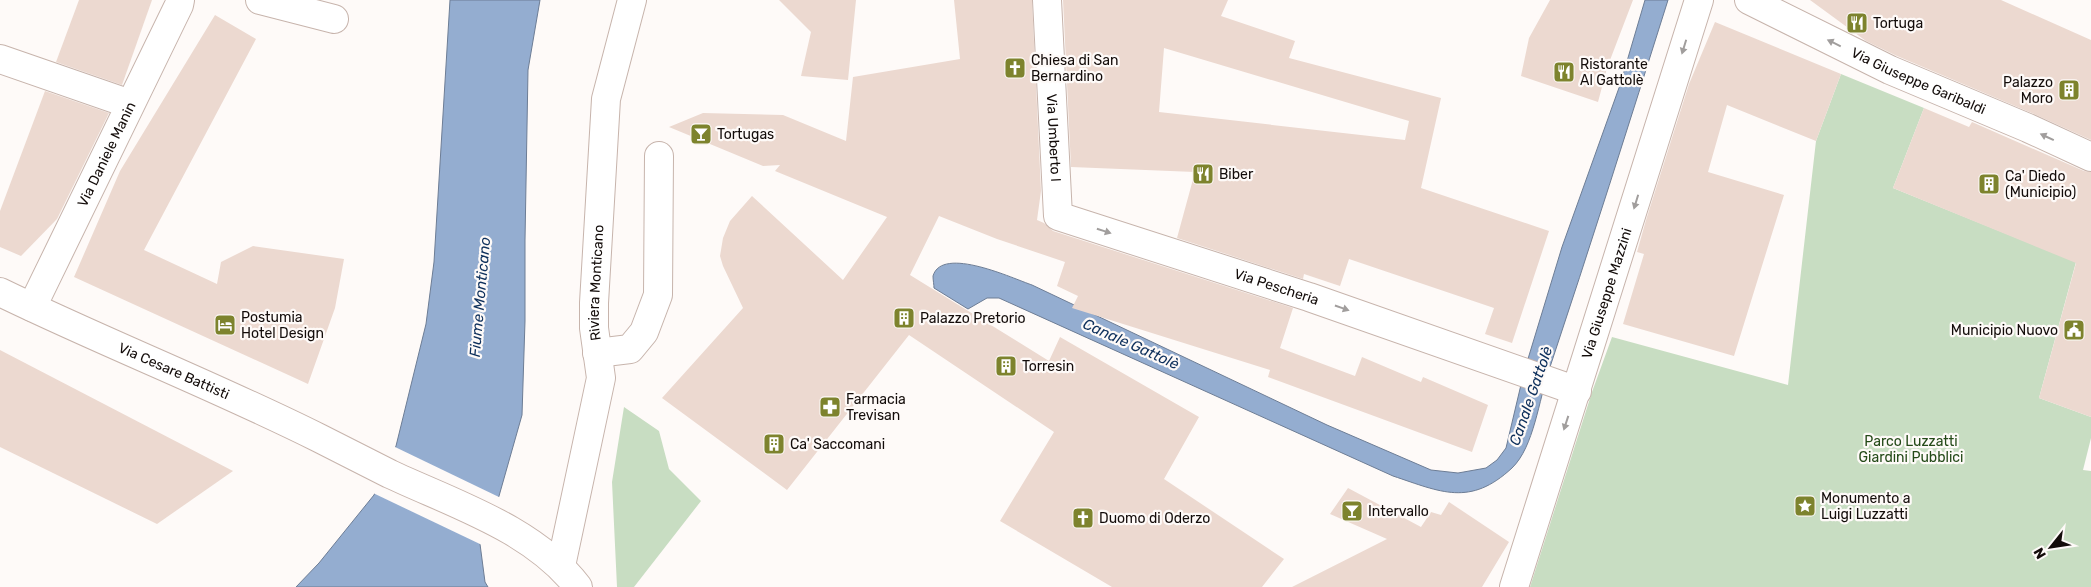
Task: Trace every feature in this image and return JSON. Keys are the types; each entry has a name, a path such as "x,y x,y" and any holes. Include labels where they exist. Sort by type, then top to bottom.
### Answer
{"street":[{"name":"Via Daniele Manin","path":"32,307 180,5 180,0"},
{"path":"260,0 334,19"},
{"name":"Riviera Monticano","path":"561,566 601,378 594,328 594,303 606,99 632,0"},
{"name":"Via Umberto I","path":"1047,0 1058,216"},
{"name":"Via Giuseppe Mazzini","path":"1514,587 1566,387 1699,0"},
{"name":"Via Giuseppe Garibaldi","path":"1749,0 1890,70 2028,128 2091,157"},
{"path":"0,59 130,104"},
{"path":"597,353 630,349 644,332 658,295 659,156"},
{"name":"Via Pescheria","path":"1058,216 1300,294 1566,387"},
{"name":"Via Cesare Battisti","path":"0,292 319,438 522,536 561,566 578,587"}],"green space":[{"name":"Parco Luzzatti Giardini Pubblici","path":"1841,74 1924,108 1893,188 2076,262 2039,398 2091,417 2091,438 2083,470 2091,471 2091,587 1530,587 1592,392 1612,337 1788,385 1816,141"},
{"path":"624,407 659,431 669,469 701,501 634,587 617,587 612,482"}],"water":[{"name":"Fiume Monticano","path":"450,0 540,0 528,70 522,415 499,496 480,544 485,582 488,587 296,587 319,563 374,495 396,446 426,324 434,262"},
{"name":"Canale Gattolè","path":"1645,0 1668,0 1545,382 1531,435 1526,448 1512,468 1497,480 1482,488 1469,492 1455,493 1426,487 1393,476 999,298 987,298 968,309 934,288 933,276 939,267 950,263 995,271 1032,285 1327,425 1431,470 1458,473 1486,468 1497,460 1506,448 1524,372 1562,247 1620,85"}],"pier":[{"path":"393,446 501,498 482,545 373,493"}],"building":[{"path":"79,0 152,0 122,85 56,62"},
{"path":"779,0 856,0 848,80 801,76 811,32"},
{"path":"954,0 1032,0 1041,191 1037,220 1053,231 1293,308 1280,348 1355,376 1362,357 1421,382 1423,377 1488,405 1472,452 1268,377 1270,370 1072,308 1078,296 1057,286 1065,262 997,239 939,216 910,275 1049,361 1060,337 1199,417 1164,479 1284,559 1262,587 1112,587 1000,521 1054,432 909,335 787,490 662,398 743,308 720,256 723,238 730,221 752,196 843,280 887,217 775,171 780,165 763,166 669,127 703,113 783,115 846,141 853,77 960,59"},
{"path":"1063,0 1228,0 1221,16 1295,41 1289,58 1441,98 1421,188 1549,231 1512,343 1485,334 1494,308 1349,259 1340,286 1304,274 1303,279 1177,238 1195,172 1071,167","holes":["1164,48 1409,121 1405,140 1159,112"]},
{"path":"1550,0 1633,0 1607,68 1598,102 1521,76 1529,38"},
{"path":"1810,0 2001,0 2091,40 2091,140 1866,41"},
{"path":"215,15 256,39 144,250 217,284 221,262 253,246 344,259 335,308 308,384 74,277 120,171"},
{"path":"1715,22 1841,74 1816,141 1727,105 1708,172 1784,195 1734,356 1623,324 1644,254 1637,252 1646,220 1689,84"},
{"path":"45,91 109,113 57,219 21,256 0,247 0,211"},
{"name":"Ca' Diedo (Municipio)","path":"1924,108 1969,127 1972,122 2084,171 2091,172 2091,417 2039,398 2076,263 1893,188"},
{"path":"0,350 233,471 157,524 0,447"},
{"path":"1348,488 1421,527 1431,512 1441,515 1449,502 1509,542 1482,587 1292,587 1387,539 1330,514"}],"place":[{"name":"Tortuga","path":"1857,23"},
{"name":"Chiesa di San Bernardino","path":"1015,68"},
{"name":"Ristorante Al Gattolè","path":"1564,72"},
{"name":"Palazzo Moro","path":"2069,90"},
{"name":"Tortugas","path":"701,134"},
{"name":"Biber","path":"1203,174"},
{"name":"Ca' Diedo (Municipio)","path":"1989,184"},
{"name":"Palazzo Pretorio","path":"904,318"},
{"name":"Postumia Hotel Design","path":"225,325"},
{"name":"Municipio Nuovo","path":"2074,330"},
{"name":"Torresin","path":"1006,366"},
{"name":"Farmacia Trevisan","path":"830,407"},
{"name":"Ca' Saccomani","path":"774,444"},
{"name":"Monumento a Luigi Luzzatti","path":"1805,506"},
{"name":"Intervallo","path":"1352,511"},
{"name":"Duomo di Oderzo","path":"1083,518"}]}
